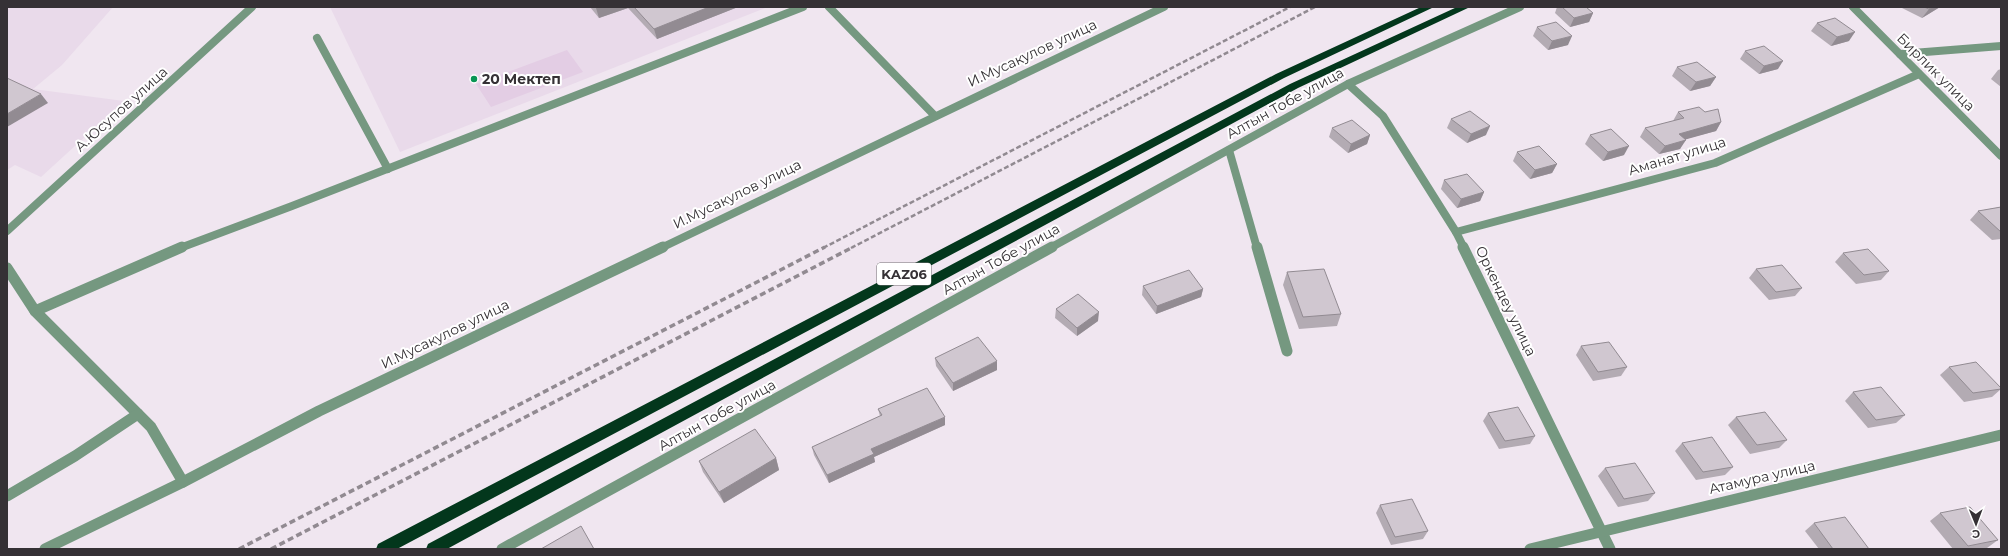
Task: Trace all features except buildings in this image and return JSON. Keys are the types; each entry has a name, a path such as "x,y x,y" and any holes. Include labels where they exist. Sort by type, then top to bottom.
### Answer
{"highway":[{"name":"KАZ06","path":"383,549 1280,76 1429,7"},
{"name":"KАZ06","path":"433,549 1294,86 1465,7"}],"street":[{"name":"А.Юсупов улица","path":"7,231 252,7"},
{"path":"35,311 200,239 388,169 803,7"},
{"path":"829,7 935,116"},
{"name":"И.Мусакулов улица","path":"45,549 183,482 319,411 1164,7"},
{"name":"Алтын Тобе улица","path":"502,549 1348,84 1520,7"},
{"name":"Бирлик улица","path":"1853,7 2001,156"},
{"path":"317,38 388,169"},
{"path":"1900,54 2001,46"},
{"name":"Аманат улица","path":"1456,232 1714,163 1919,74"},
{"name":"Оркендеу улица","path":"1348,84 1383,116 1456,232 1610,549"},
{"path":"1229,150 1286,351"},
{"path":"7,268 35,311 151,427 183,482"},
{"path":"7,496 75,456 138,414"},
{"name":"Атамура улица","path":"1530,549 1602,530 2001,435"}],"shaded area":[{"path":"7,7 113,7 62,65 33,89 124,101 41,177 15,165 7,170"},
{"name":"20 Мектеп","path":"330,7 768,7 400,152"},
{"path":"567,50 583,72 491,107 476,84"}],"railway":[{"path":"823,248 1290,7"},
{"path":"851,248 1315,7"},
{"path":"239,549 825,247"},
{"path":"271,549 853,247"}],"place":[{"name":"20 Мектеп","path":"474,79"}]}
